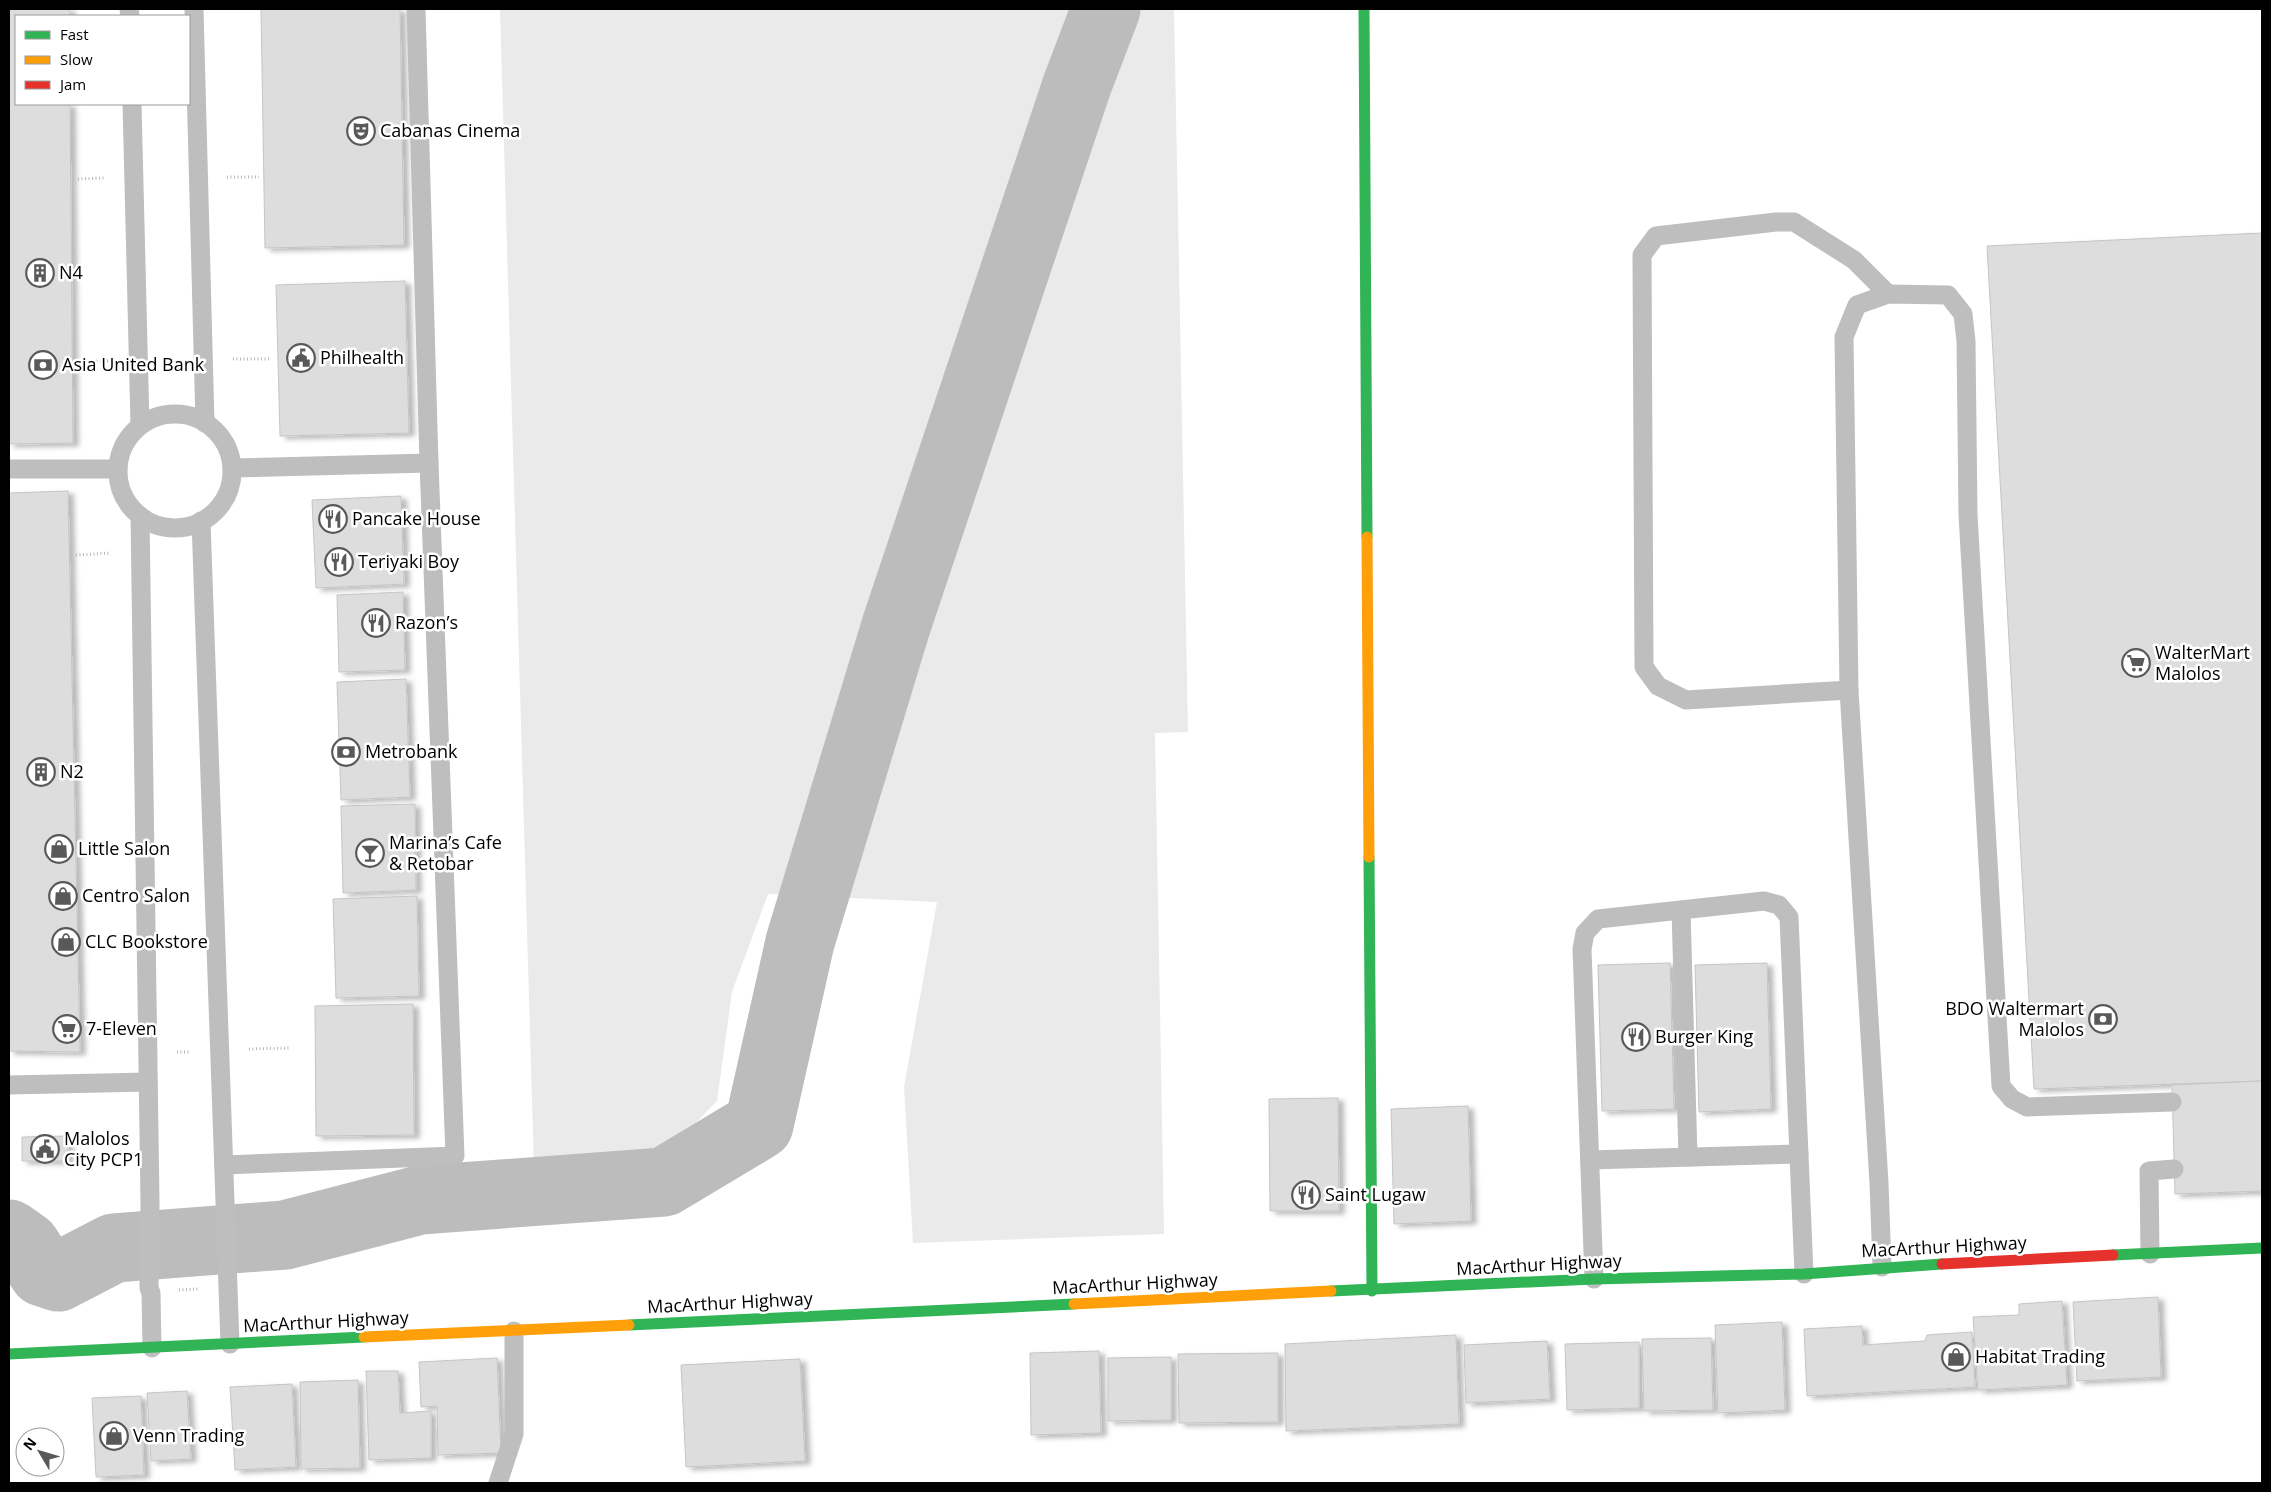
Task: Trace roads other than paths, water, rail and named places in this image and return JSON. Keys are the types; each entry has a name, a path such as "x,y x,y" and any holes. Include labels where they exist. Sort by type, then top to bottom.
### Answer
{"main road":[{"path":"1364,9 1372,1291"},
{"name":"MacArthur Highway","path":"9,1354 1594,1279 1804,1274 1882,1267 2262,1248"}],"lane":[{"path":"194,9 205,423"},
{"path":"224,1165 455,1156 428,463 416,9"},
{"path":"132,105 140,425"},
{"path":"1849,690 1686,700 1658,686 1644,667 1642,255 1656,236 1776,222 1794,222 1854,260 1888,294"},
{"path":"1882,1267 1879,1183 1849,690 1844,337 1857,305 1888,294 1948,295 1963,314 1966,341 1968,514 2001,1086 2012,1099 2027,1106 2172,1102"},
{"path":"180,414 200,419 205,423 220,435 229,452 234,468 228,494 216,511 196,524 177,528 157,526 140,516 122,494 118,469 119,458 127,440 140,425 158,416 180,414"},
{"path":"234,468 428,463"},
{"path":"9,469 118,469"},
{"path":"140,516 152,1348"},
{"path":"202,521 230,1344"},
{"path":"1594,1279 1582,948 1585,932 1598,919 1764,901 1779,905 1789,917 1804,1274"},
{"path":"1681,910 1688,1157"},
{"path":"9,1085 148,1082"},
{"path":"1590,1160 1799,1154"},
{"path":"2150,1254 2149,1171 2174,1170"},
{"path":"498,1483 514,1434 514,1331"}],"waterway":[{"path":"9,1234 26,1246 43,1272 58,1277 114,1248 285,1235 420,1200 664,1182 759,1125 800,942 896,626 1077,85 1106,9"}],"place":[{"name":"Cabanas Cinema","path":"361,131"},
{"name":"N4","path":"40,273"},
{"name":"Philhealth","path":"301,358"},
{"name":"Asia United Bank","path":"43,365"},
{"name":"Pancake House","path":"333,519"},
{"name":"Teriyaki Boy","path":"339,562"},
{"name":"Razon’s","path":"376,623"},
{"name":"WalterMart Malolos","path":"2136,663"},
{"name":"Metrobank","path":"346,752"},
{"name":"N2","path":"41,772"},
{"name":"Little Salon","path":"59,849"},
{"name":"Marina’s Cafe & Retobar","path":"370,853"},
{"name":"Centro Salon","path":"63,896"},
{"name":"CLC Bookstore","path":"66,942"},
{"name":"BDO Waltermart Malolos","path":"2103,1019"},
{"name":"7-Eleven","path":"67,1029"},
{"name":"Burger King","path":"1636,1037"},
{"name":"Malolos City PCP1","path":"45,1149"},
{"name":"Saint Lugaw","path":"1306,1195"},
{"name":"Habitat Trading","path":"1956,1357"},
{"name":"Venn Trading","path":"114,1436"}]}
